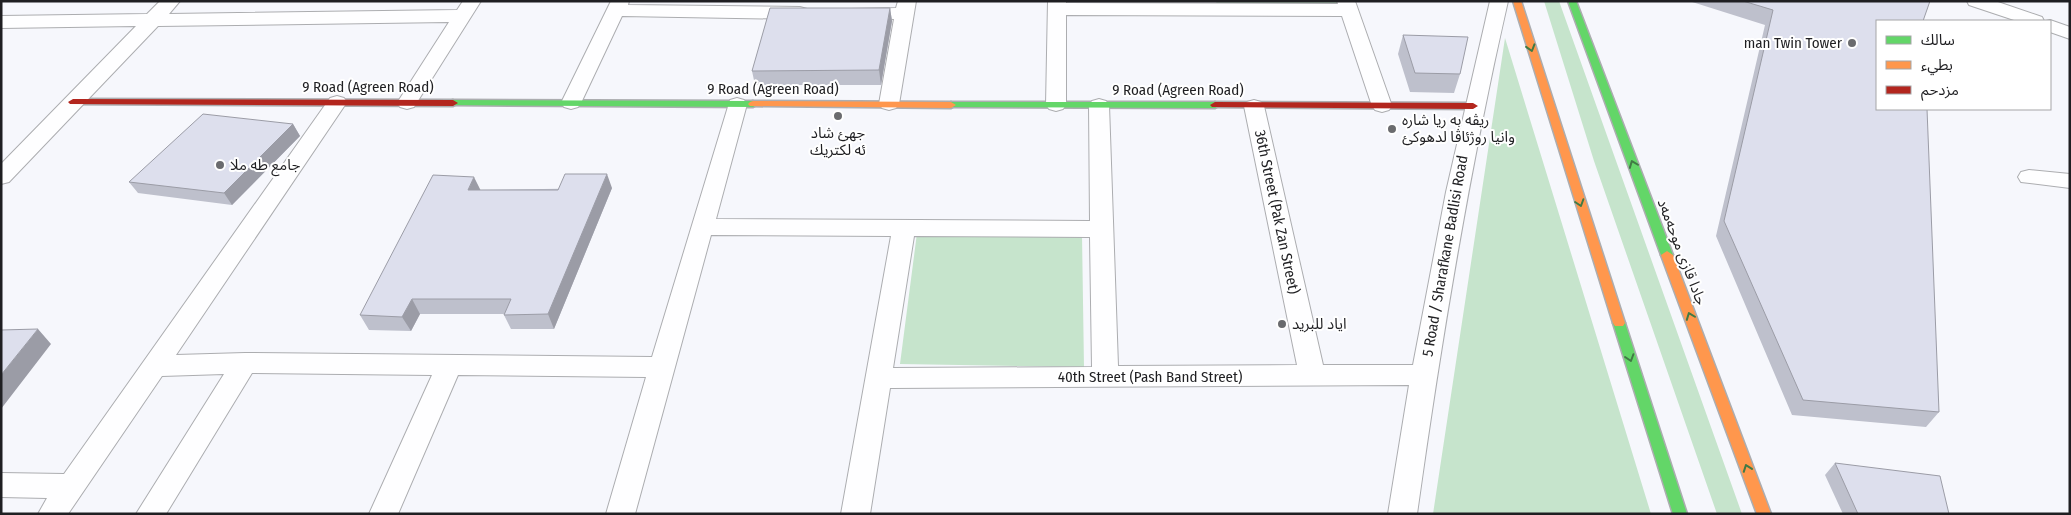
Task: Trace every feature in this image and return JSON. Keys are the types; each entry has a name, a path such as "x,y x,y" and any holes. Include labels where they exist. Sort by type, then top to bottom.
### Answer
{"street":[{"path":"1,177 171,1"},
{"path":"309,18 323,1"},
{"name":"5 Road / Sharafkane Badlisi Road","path":"1402,514 1423,376 1473,106 1499,1"},
{"path":"1517,1 1680,514"},
{"name":"جادا قازی موحەمەد","path":"1572,1 1764,514"},
{"path":"1976,1 2032,20"},
{"path":"1056,105 1057,5 1205,4 1347,6 1382,106"},
{"path":"571,103 618,6 815,13"},
{"path":"835,13 906,8 890,104"},
{"path":"1,22 309,18 467,9"},
{"path":"407,103 467,9"},
{"path":"2051,26 2070,33"},
{"name":"9 Road (Agreen Road)","path":"73,102 1473,106"},
{"path":"52,514 338,102"},
{"path":"620,514 737,104"},
{"path":"1098,105 1105,377"},
{"name":"36th Street (Pak Zan Street)","path":"1254,106 1312,376"},
{"path":"2028,177 2070,181"},
{"path":"702,227 1101,229"},
{"path":"855,514 904,227"},
{"path":"154,366 246,363 661,368"},
{"path":"150,514 246,363"},
{"path":"383,514 449,365"},
{"name":"40th Street (Pash Band Street)","path":"877,378 1423,376"},
{"path":"1,486 71,486"}],"green space":[{"path":"1216,1 1341,1 1345,15 1218,13"},
{"path":"1544,1 1559,1 1742,514 1717,514 1594,161"},
{"path":"1505,38 1651,514 1433,514"},
{"path":"917,233 1082,235 1084,367 900,364"}],"building":[{"path":"1743,1 1930,1 1923,20 1876,20 1876,110 1927,110 1939,412 1803,400 1724,221 1773,10"},
{"path":"770,8 890,8 879,70 752,71"},
{"path":"1403,35 1468,37 1460,74 1415,73"},
{"name":"جامع طه ملا","path":"203,114 293,124 224,193 129,182"},
{"path":"565,174 607,174 548,314 504,315 511,299 412,299 402,317 360,315 433,175 474,177 468,190 558,190"},
{"path":"38,329 1,375 1,330"},
{"path":"1835,463 1940,476 1949,514 1858,514"}],"traffic: fast":[{"path":"1572,1 1667,255"},
{"path":"453,103 753,104"},
{"path":"951,105 1215,105"},
{"path":"1619,323 1680,514"}],"traffic: slow":[{"path":"1517,1 1619,323"},
{"path":"753,104 951,105"},
{"path":"1667,255 1764,514"}],"traffic: jam":[{"path":"73,102 453,103"},
{"path":"1215,105 1473,106"}],"place":[{"name":"man Twin Tower","path":"1852,43"},
{"name":"جهئ شاد ئه لكتريك","path":"838,116"},
{"name":"ريڤه به ريا شاره وانيا روژئاڤا لدهوكئ","path":"1392,129"},
{"name":"جامع طه ملا","path":"220,165"},
{"name":"اياد للبريد","path":"1282,324"}]}
